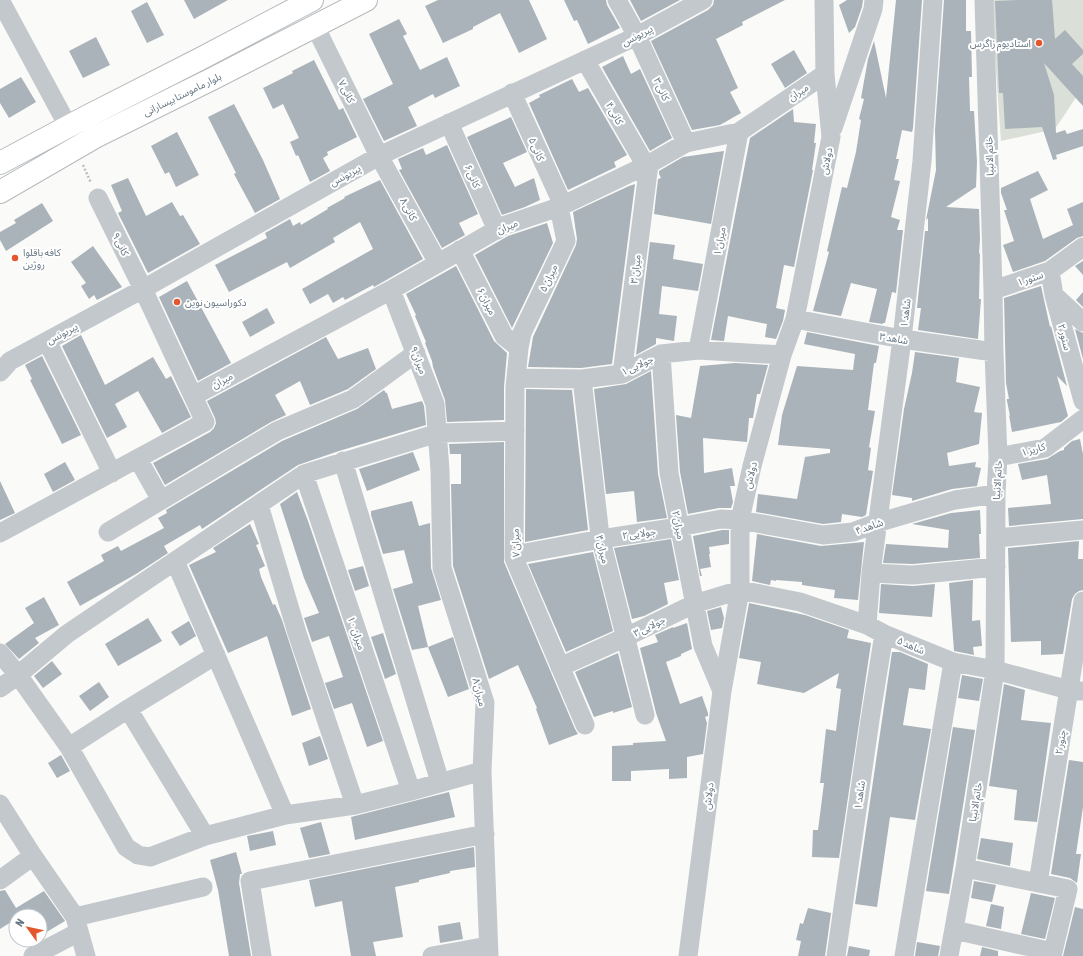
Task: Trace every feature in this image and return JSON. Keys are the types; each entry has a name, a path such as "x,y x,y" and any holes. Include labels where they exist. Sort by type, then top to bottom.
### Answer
{"main road":[{"name":"بلوار ماموستا بیسارانی","path":"0,192 95,137 366,0"},
{"path":"0,164 68,126 200,59 297,3"}],"street":[{"path":"0,0 68,126"},
{"name":"کانی ۳","path":"617,0 637,36 686,143"},
{"name":"پیریونس","path":"0,372 10,361 143,289 379,156 449,122 637,36 704,0"},
{"name":"دولاش","path":"688,956 722,691 740,590 740,520 752,466 782,355 795,319 830,137 825,74 824,0"},
{"path":"830,137 873,9 874,0"},
{"name":"شاهد ۱","path":"867,625 871,573 902,339 922,161 933,0"},
{"name":"خاتم الانبیا","path":"949,956 965,868 995,670 996,494 998,458 984,0"},
{"name":"کانی ۷","path":"315,26 379,156"},
{"name":"کانی ۴","path":"584,60 647,165"},
{"name":"میران","path":"193,396 391,290 503,226 561,206 647,165 686,143 739,132 825,74"},
{"name":"کانی ۵","path":"512,93 561,206"},
{"name":"کانی ۶","path":"449,122 497,230"},
{"name":"میران ۱","path":"698,350 739,132"},
{"name":"کانی ۸","path":"379,156 438,263"},
{"name":"میران ۳","path":"622,374 647,165"},
{"name":"کانی ۹","path":"98,198 143,289 205,422 138,459"},
{"name":"میران ۵","path":"519,348 522,333 566,241 561,206"},
{"name":"سنور ۱","path":"993,290 1050,271 1083,247"},
{"name":"میران ۶","path":"460,250 504,336 519,348"},
{"name":"سنور ۲","path":"1050,271 1054,295 1083,401"},
{"name":"میران ۹","path":"391,290 436,404 438,433"},
{"path":"1054,295 1083,322"},
{"name":"شاهد ۳","path":"795,319 902,339 994,352"},
{"path":"47,341 112,472"},
{"name":"میران ۷","path":"519,348 516,378 514,558 585,725"},
{"name":"جولایی ۱","path":"516,378 582,379 622,374 661,354 698,350 782,355"},
{"path":"108,532 216,468 246,448 277,431 353,399 416,353"},
{"name":"میران ۲","path":"661,354 669,473 703,646 722,691"},
{"name":"میران ۴","path":"582,379 600,539 646,715"},
{"name":"کاریز ۱","path":"998,458 1045,448 1083,419"},
{"path":"0,688 67,634 304,474 438,433 515,431"},
{"name":"میران ۸","path":"438,433 442,568 485,703 482,771 489,951"},
{"path":"0,533 138,459 161,500"},
{"path":"343,461 440,782"},
{"name":"میران ۱۰","path":"304,474 410,791"},
{"name":"شاهد ۴","path":"740,520 823,535 853,532 877,523 955,500 996,494"},
{"path":"259,505 297,633 355,805"},
{"name":"جولایی ۲","path":"514,555 722,519 740,520"},
{"path":"996,538 1083,530"},
{"path":"175,561 285,815"},
{"path":"871,573 913,575 996,567"},
{"name":"جولایی ۳","path":"560,667 694,604 740,590"},
{"name":"شاهد ۵","path":"740,590 800,602 867,625 884,634 953,662 995,670 1076,691"},
{"name":"چنور ۲","path":"1038,883 1076,691 1083,600"},
{"name":"شاهد ۱","path":"836,956 884,634"},
{"path":"0,653 18,675 69,747 126,847 138,855 150,857 205,836 285,815 355,805 482,771"},
{"path":"69,747 216,655"},
{"path":"904,956 953,662"},
{"path":"128,709 205,836"},
{"path":"0,804 77,924 86,956"},
{"path":"262,956 250,881 485,834"},
{"path":"0,880 33,856"},
{"path":"954,930 1053,954 1068,889 965,868"},
{"path":"33,956 77,924 202,887"},
{"path":"432,956 489,951"}],"path":[{"path":"76,148 98,198"}],"shaded area":[{"name":"استادیوم زاگرس","path":"991,0 1083,0 1083,87 1055,129 1001,141"}],"building":[{"path":"184,0 228,0 194,19"},
{"path":"438,0 529,0 547,39 519,53 500,13 473,27 473,29 443,43 425,6"},
{"path":"564,0 606,0 607,5 620,28 588,44 577,20 574,21"},
{"path":"630,0 680,0 641,21"},
{"path":"714,0 785,0 742,22 743,25 716,39 738,88 730,92 741,113 720,125 692,130 651,41 708,10 713,5"},
{"path":"847,0 863,0 855,27 849,33 839,5"},
{"path":"896,0 922,0 913,128 912,132 902,130 896,159 899,159 894,180 900,181 891,217 900,220 897,230 903,230 896,293 892,292 885,323 883,324 869,322 877,289 851,283 841,316 813,311 829,252 827,251 842,187 847,188 856,152 861,120 859,119 864,99 861,98 868,59 874,41 886,98"},
{"path":"944,0 966,0 966,31 971,31 972,77 969,77 970,111 974,111 977,162 976,187 946,207 979,209 979,299 981,299 978,339 918,330 921,308 917,308 925,231 928,231 928,218 926,220 936,170 935,130"},
{"name":"استادیوم زاگرس","path":"1052,0 1055,39 1065,30 1083,50 1083,54 1072,64 1083,76 1083,106 1044,63 1054,95 1056,133 1065,130 1067,134 1083,129 1083,146 1056,155 1057,159 1053,160 1042,127 1005,129 1003,93 999,93 995,1"},
{"path":"147,2 164,35 147,43 131,11"},
{"path":"399,19 407,34 403,36 420,70 447,57 460,86 435,98 433,94 408,107 417,126 384,141 363,99 393,84 369,34"},
{"path":"96,37 110,65 83,78 69,51"},
{"path":"794,50 807,73 785,88 771,64"},
{"path":"623,56 631,74 640,69 672,138 650,151 602,67"},
{"path":"314,60 339,110 343,108 357,137 327,152 328,155 323,158 330,171 310,182 298,155 296,156 290,142 299,138 283,104 273,109 263,88 293,73 292,71"},
{"path":"21,77 36,102 9,118 0,103 0,89"},
{"path":"572,79 579,92 588,88 627,155 614,162 616,167 568,190 529,103 540,97 539,95"},
{"path":"234,104 263,160 280,199 255,213 234,174 236,173 208,117"},
{"path":"793,109 794,122 816,124 814,143 816,143 813,170 794,267 784,265 776,308 785,310 783,321 776,339 765,337 767,324 728,316 724,341 711,340 750,138"},
{"path":"511,117 527,152 503,163 515,187 534,178 540,200 502,215 467,137"},
{"path":"177,132 199,175 176,187 169,172 165,174 151,146"},
{"path":"447,145 478,214 459,223 465,235 442,248 399,170 402,169 398,159 423,148 426,155"},
{"path":"724,151 711,224 654,214 658,179 661,178 659,171 683,157"},
{"path":"1038,171 1048,190 1030,199 1043,239 1073,225 1067,209 1083,202 1083,236 1077,238 1045,261 1013,272 1003,245 1014,241 1004,210 1007,210 1001,193 1001,188"},
{"path":"128,178 146,216 172,202 180,216 183,215 200,244 148,273 118,213 122,211 111,185"},
{"path":"380,180 423,259 374,287 373,285 345,300 343,297 333,303 328,294 310,304 302,289 373,249 360,222 333,238 335,242 290,268 287,262 229,292 215,265 267,238 265,233 290,219 293,226 300,222 301,225 345,198 344,197"},
{"path":"635,184 612,364 581,368 528,367 533,337 576,245 577,239 573,212"},
{"path":"42,203 53,221 6,251 0,240 0,232 16,223 14,220"},
{"path":"547,223 553,243 512,328 475,255 508,236"},
{"path":"650,242 675,245 673,259 703,264 698,291 662,286 659,314 677,316 674,341 656,338 656,344 636,355"},
{"path":"93,246 122,287 97,300 94,295 89,299 81,286 86,283 71,262"},
{"path":"1083,261 1083,275 1075,266"},
{"path":"456,266 494,341 507,353 504,387 504,420 447,422 445,400 425,343 426,342 406,294"},
{"path":"187,281 231,363 198,381 159,297"},
{"path":"1041,286 1050,327 1051,326 1067,386 1057,376 1068,416 1061,422 1012,432 1007,401 1007,399 1009,399 1006,383 1004,298"},
{"path":"1083,292 1083,307 1076,300"},
{"path":"267,308 275,323 250,337 242,322"},
{"path":"1075,329 1083,333 1083,359"},
{"path":"807,332 879,346 876,363 874,363 868,410 875,411 869,447 871,448 868,470 873,471 866,515 862,517 842,514 841,522 823,524 756,512 758,494 797,499 805,457 830,453 830,449 778,445 782,415 797,366 853,370 855,354 804,344"},
{"path":"81,335 105,385 153,357 166,379 171,376 191,417 162,433 138,391 115,404 127,427 107,438 62,346"},
{"path":"326,337 338,359 368,348 376,369 348,389 310,405 300,381 275,395 286,415 271,422 165,485 153,463 210,432 214,428 216,423 215,418 207,401"},
{"path":"915,352 959,358 956,382 980,387 974,412 982,413 979,444 947,453 949,466 976,462 975,467 981,468 977,486 952,489 912,501 912,498 892,495 904,409"},
{"path":"42,356 81,435 62,444 30,380 32,379 25,365"},
{"path":"735,363 768,365 760,394 757,394 753,418 749,418 747,442 703,438 704,473 732,468 735,486 730,486 733,502 731,508 719,508 688,514 680,472 676,415 691,418 700,366"},
{"path":"651,371 658,474 667,518 637,522 634,491 606,494 594,389 626,384"},
{"path":"526,389 572,390 588,530 525,542"},
{"path":"384,390 387,393 392,409 422,401 426,425 298,465 202,529 200,525 164,546 168,553 136,574 80,606 67,582 104,561 101,555 118,546 121,551 164,528 158,518 167,513 166,510 282,441 357,409"},
{"path":"1080,439 1083,454 1083,519 1009,526 1008,508 1051,504 1047,475 1022,480 1018,464 1047,459 1064,450 1064,448 1072,441"},
{"path":"504,442 504,562 578,734 549,745 536,709 537,708 518,665 489,679 453,566 451,484 461,484 461,454 450,454 449,444"},
{"path":"413,452 420,470 367,491 359,469"},
{"path":"65,462 75,480 53,492 44,474"},
{"path":"0,481 15,513 0,520"},
{"path":"297,492 383,741 367,747 352,703 334,709 325,683 343,677 329,636 312,642 304,618 319,613 304,578 280,504"},
{"path":"412,501 419,526 430,523 431,568 441,600 418,606 428,647 412,650 393,589 413,583 404,550 383,554 371,511"},
{"path":"980,510 980,558 913,564 883,563 886,544 948,548 949,530 912,524 951,513"},
{"path":"250,524 259,544 256,545 265,566 259,569 261,577 273,605 275,604 282,620 311,709 292,716 267,636 228,653 189,565 216,552 213,548"},
{"path":"729,530 729,544 709,547 711,567 700,569 702,576 700,576 693,536"},
{"path":"757,534 821,546 864,542 858,600 834,598 835,590 802,585 802,582 771,580 770,585 752,581"},
{"path":"671,539 679,580 664,583 668,604 644,616 632,619 614,548"},
{"path":"1079,541 1078,559 1083,559 1083,590 1075,594 1072,599 1063,654 1041,655 1041,641 1011,642 1008,548"},
{"path":"593,552 613,631 566,652 528,564"},
{"path":"363,566 369,586 355,591 348,570"},
{"path":"973,580 972,621 980,620 982,646 973,647 974,655 954,651 949,583"},
{"path":"881,584 913,586 935,584 932,617 879,613"},
{"path":"44,597 59,625 35,638 39,643 19,659 5,644 34,623 25,608"},
{"path":"749,603 805,615 849,630 847,638 871,643 839,858 812,857 813,830 818,830 824,783 820,783 826,729 836,731 841,689 836,688 839,673 804,693 757,684 761,662 739,658"},
{"path":"721,607 724,618 722,628 711,630 707,611"},
{"path":"148,618 162,641 118,666 105,644"},
{"path":"189,621 196,636 180,646 171,632"},
{"path":"687,623 692,649 681,654 681,656 666,662 680,704 702,696 708,713 708,716 705,717 707,723 703,754 687,757 687,778 669,779 669,769 631,771 631,781 612,781 612,746 666,741 656,713 640,648 658,642 655,635"},
{"path":"383,633 396,674 385,679 371,637"},
{"path":"453,637 469,689 448,697 428,647"},
{"path":"892,652 900,652 928,664 925,690 909,688 903,725 931,729 915,820 890,817 877,907 855,904"},
{"path":"618,653 632,707 594,717 575,672"},
{"path":"52,661 62,674 43,688 34,676"},
{"path":"962,675 983,679 979,701 958,698"},
{"path":"99,682 109,697 90,711 79,696"},
{"path":"1004,684 1025,690 1021,720 1051,723 1037,822 1014,820 1017,790 989,786"},
{"path":"953,727 975,730 949,894 926,891"},
{"path":"320,736 328,759 309,766 302,743"},
{"path":"61,755 70,771 57,778 48,763"},
{"path":"1069,760 1083,762 1083,807 1076,854 1081,854 1077,883 1070,878 1051,874"},
{"path":"449,792 455,817 355,840 351,817"},
{"path":"321,822 330,854 309,858 300,828"},
{"path":"273,831 276,845 250,851 247,836"},
{"path":"981,838 1013,843 1010,866 977,859"},
{"path":"474,847 475,867 450,871 450,873 395,887 403,937 373,942 376,956 351,956 342,901 315,907 309,880"},
{"path":"236,852 242,874 240,874 239,883 251,956 229,956 218,890 210,860"},
{"path":"974,881 996,885 992,902 971,898"},
{"path":"5,890 16,908 8,908 8,924 0,929 0,891"},
{"path":"44,891 65,921 48,931 48,908 16,908"},
{"path":"1031,893 1055,898 1045,939 1021,934"},
{"path":"991,904 1004,907 1001,929 986,926"},
{"path":"1075,907 1083,909 1083,956 1063,956"},
{"path":"808,908 831,913 825,956 798,956 801,941 796,940 800,923 803,924"},
{"path":"460,922 463,939 440,943 438,926"},
{"path":"917,942 940,946 938,956 915,956"},
{"path":"849,946 870,950 869,956 847,956"},
{"path":"982,947 998,951 998,956 980,956"}],"place":[{"name":"استادیوم زاگرس","path":"1039,43"},
{"name":"کافه باقلوا روژین","path":"15,258"},
{"name":"دکوراسیون نوین","path":"177,302"}]}
